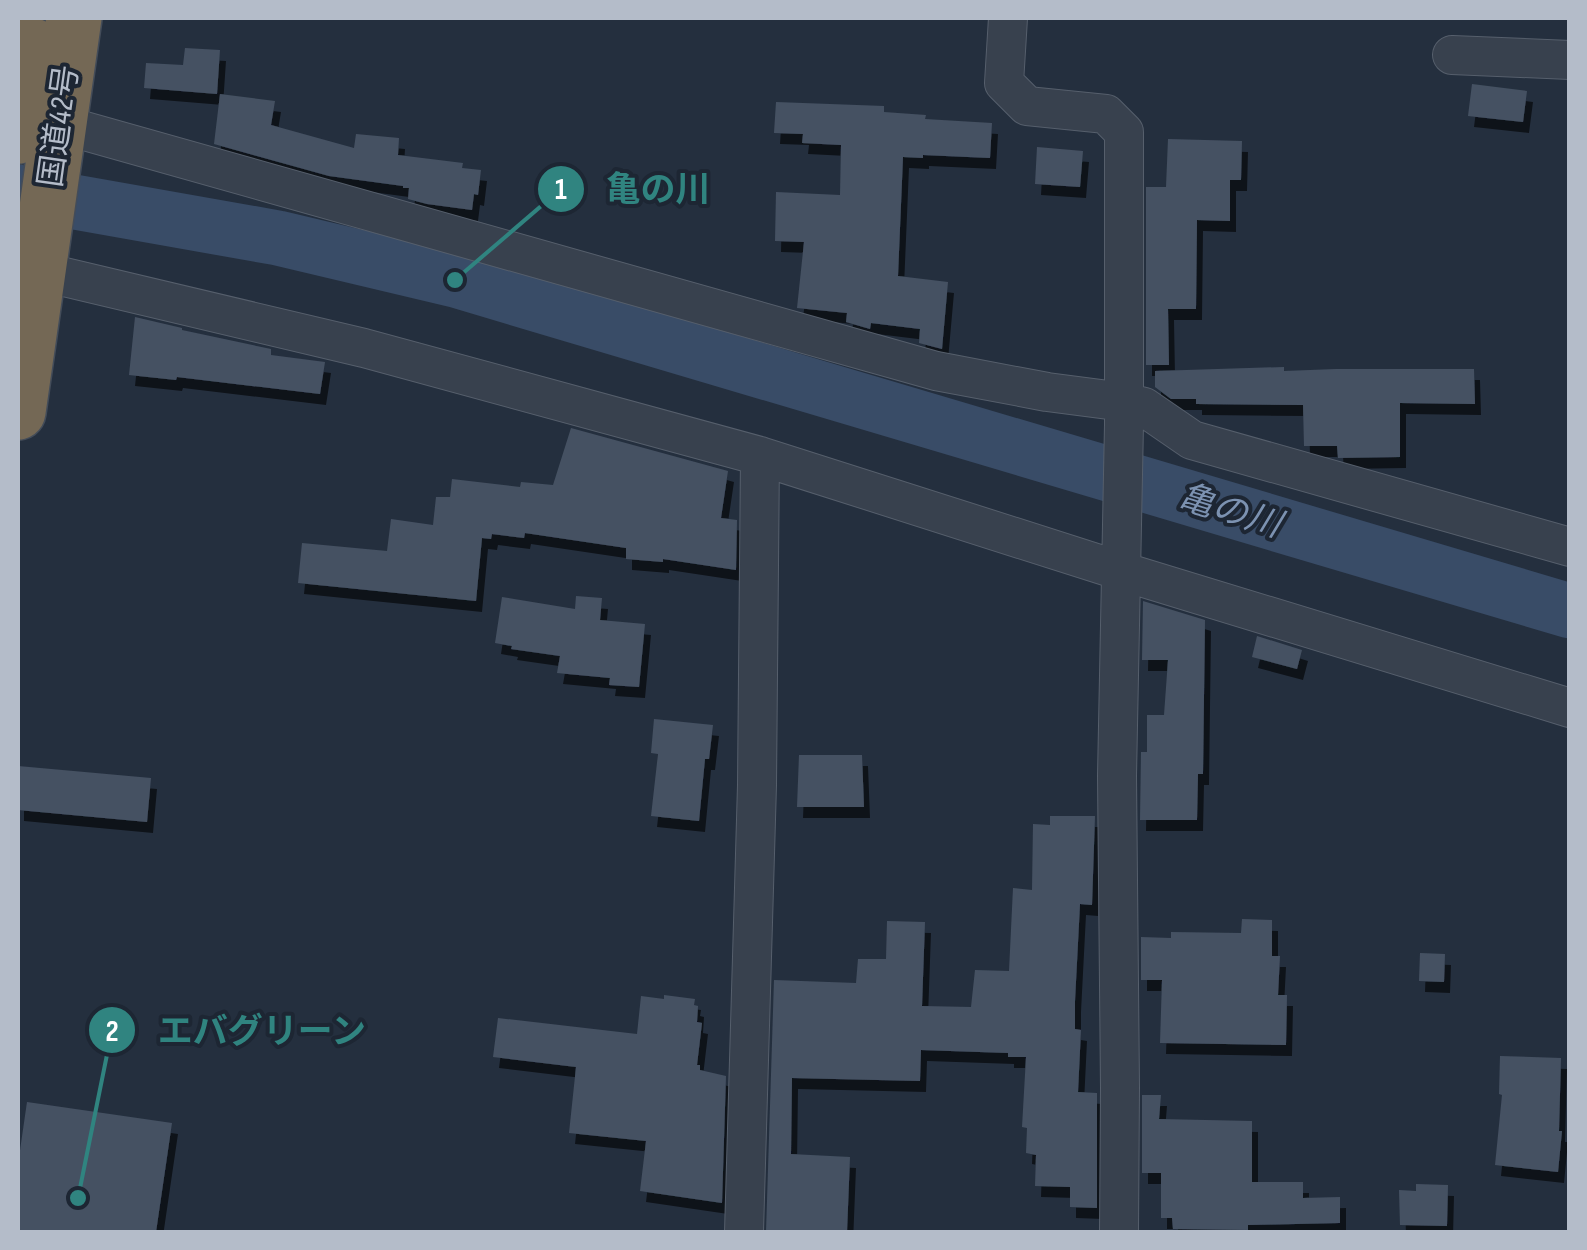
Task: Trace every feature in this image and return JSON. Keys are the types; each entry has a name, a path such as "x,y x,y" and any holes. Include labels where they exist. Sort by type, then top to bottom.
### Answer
{"highway":[{"name":"国道42号","path":"18,412 31,266 35,18"},
{"name":"国道42号","path":"32,125 74,18"}],"street":[{"path":"1008,18 1004,82 1026,106 1106,114 1124,132 1124,413 1117,776 1119,1232"},
{"path":"1452,55 1570,60"},
{"path":"32,125 936,372 1047,392 1124,413 1144,407 1192,440 1570,547"},
{"path":"31,266 364,348 760,456 1121,563 1570,708"},
{"path":"744,1232 757,785 760,456"}],"building":[{"path":"185,48 220,50 217,94 144,88 146,63 183,65"},
{"path":"1472,84 1527,91 1523,122 1468,116"},
{"path":"220,94 275,101 271,125 354,148 356,134 399,138 398,155 463,163 462,168 481,170 472,210 408,199 409,188 403,186 329,176 214,144"},
{"path":"776,102 884,106 884,112 926,115 925,119 992,123 990,158 903,157 898,276 948,282 942,349 919,343 920,329 871,323 870,329 846,322 847,313 797,308 804,242 775,241 776,192 840,195 841,145 802,143 803,134 774,133"},
{"path":"1168,139 1242,141 1241,180 1230,180 1230,221 1197,220 1196,309 1168,309 1169,365 1146,365 1146,187 1166,187"},
{"path":"1037,147 1083,151 1080,187 1035,184"},
{"path":"135,317 271,349 271,355 325,362 320,394 129,375"},
{"path":"1284,367 1284,371 1474,369 1475,404 1400,403 1400,457 1338,458 1337,446 1304,446 1303,405 1196,404 1196,399 1171,399 1155,387 1155,371"},
{"path":"571,428 728,471 721,518 737,520 736,570 663,559 626,559 626,548 525,533 524,538 492,534 491,539 482,538 476,601 298,583 302,543 387,551 391,519 433,525 436,497 450,497 452,479 520,487 521,482 553,485"},
{"path":"576,596 602,598 600,620 645,624 639,687 609,685 610,678 557,673 560,656 495,643 502,597 575,609"},
{"path":"1143,601 1205,620 1203,774 1198,774 1197,820 1140,820 1141,752 1147,752 1147,715 1164,715 1168,660 1142,660"},
{"path":"1257,636 1302,650 1297,669 1252,657"},
{"path":"654,719 713,725 709,759 705,759 699,821 651,816 658,754 651,753"},
{"path":"799,755 862,755 864,807 797,807"},
{"path":"18,766 151,778 147,822 18,810"},
{"path":"1050,816 1095,816 1092,905 1080,904 1075,1029 1081,1030 1078,1092 1097,1093 1097,1208 1070,1207 1070,1187 1035,1186 1036,1155 1026,1153 1027,1128 1022,1127 1026,1057 921,1050 920,1081 792,1078 791,1154 850,1157 847,1232 766,1232 774,980 856,983 858,959 886,959 887,921 925,922 922,1006 971,1007 975,970 1009,971 1013,888 1032,890 1033,824 1050,825"},
{"path":"1242,919 1272,920 1272,956 1280,956 1278,995 1287,995 1286,1045 1160,1043 1162,980 1141,980 1141,937 1171,938 1171,932 1241,933"},
{"path":"1420,953 1445,954 1444,982 1419,981"},
{"path":"664,995 695,999 697,1022 702,1023 697,1065 700,1070 726,1076 722,1203 640,1191 646,1141 569,1133 576,1067 493,1057 498,1018 637,1034 641,996 664,999"},
{"path":"1500,1056 1561,1058 1558,1172 1495,1165 1502,1095"},
{"path":"1142,1095 1161,1095 1159,1119 1252,1121 1252,1182 1303,1182 1303,1198 1340,1197 1340,1223 1248,1225 1248,1230 1173,1229 1172,1218 1161,1218 1161,1173 1142,1173"},
{"path":"27,1102 172,1123 156,1232 18,1232 18,1164"},
{"path":"1416,1184 1448,1185 1447,1226 1400,1225 1399,1190 1416,1191"}],"waterway":[{"name":"亀の川","path":"18,192 278,238 455,280 1570,611"}],"place":[{"name":"亀の川","path":"455,280"},
{"name":"エバグリーン","path":"78,1198"}]}
